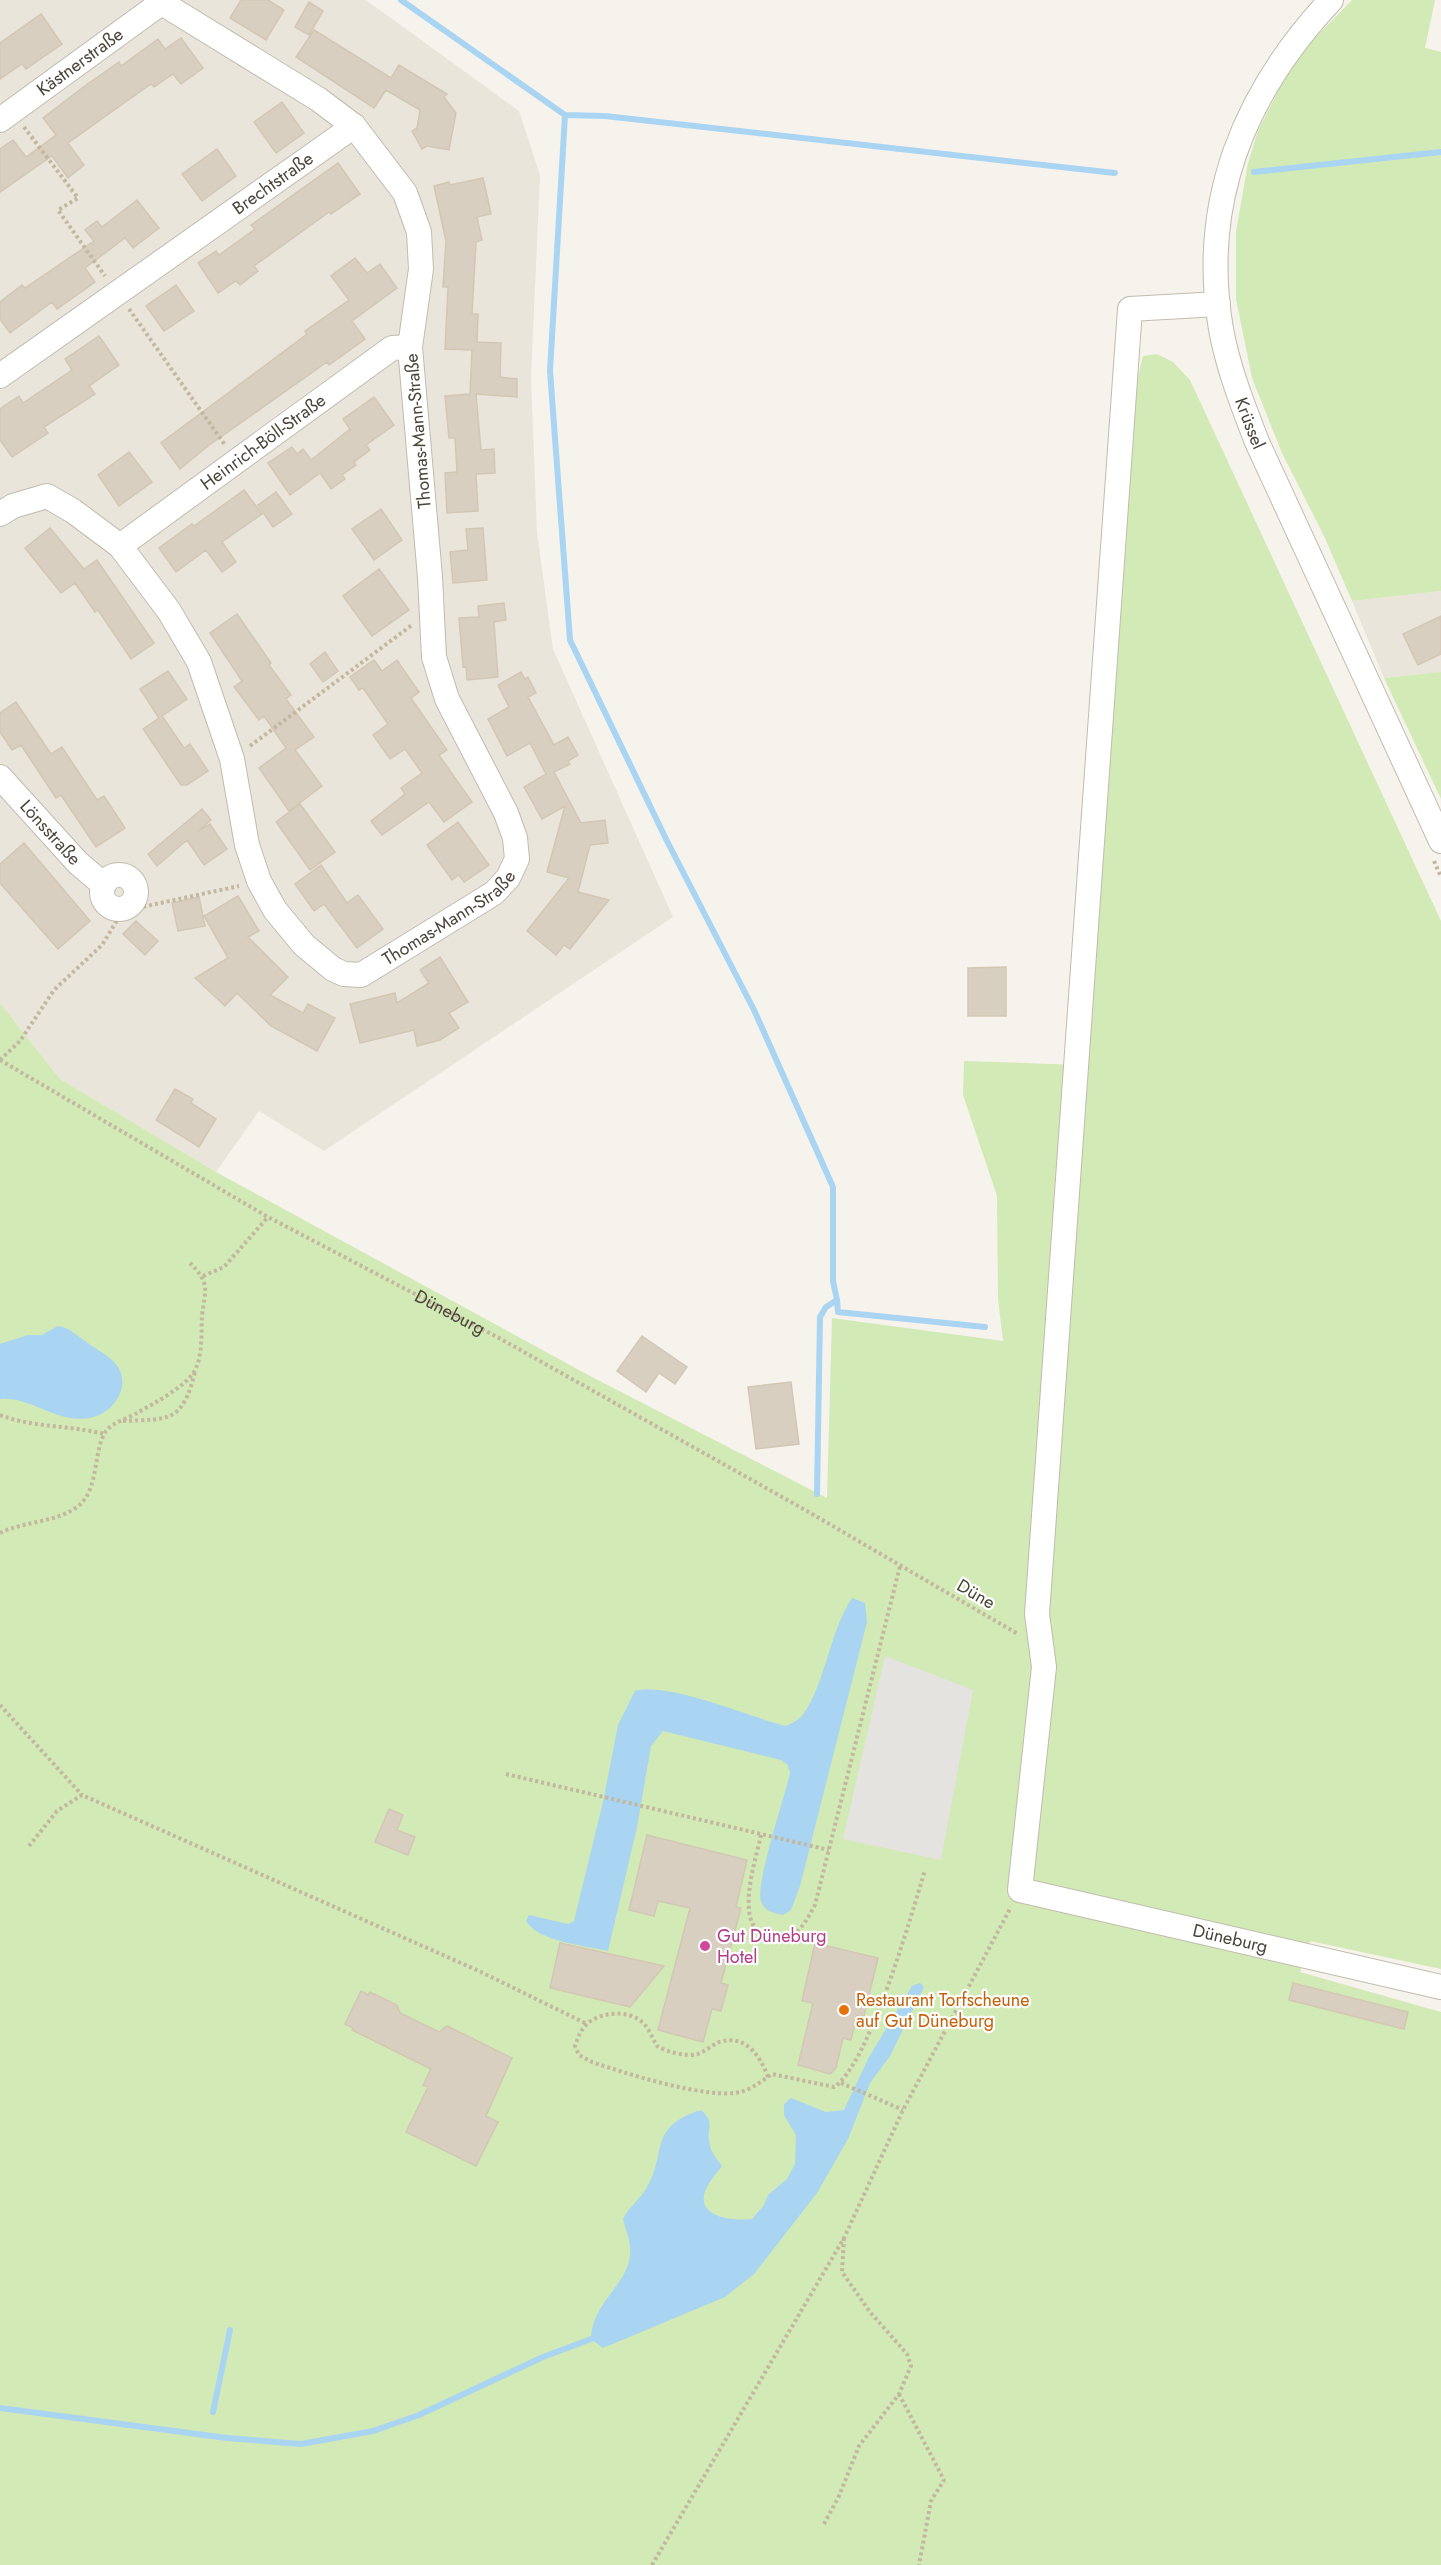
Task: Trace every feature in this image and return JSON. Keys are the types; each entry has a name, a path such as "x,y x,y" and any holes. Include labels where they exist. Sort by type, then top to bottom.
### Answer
{"street":[{"name":"Krüssel","path":"1331,0 1309,24 1271,75 1237,145 1227,173 1220,204 1215,257 1221,331 1234,381 1257,442 1436,849"},
{"path":"159,2 318,99 354,126"},
{"name":"Kästnerstraße","path":"0,120 159,2"},
{"name":"Thomas-Mann-Straße","path":"0,514 13,506 47,496 73,511 120,546 169,611 199,662 232,759 247,845 259,881 275,910 304,945 333,969 344,974 361,975 494,893 508,878 517,859 515,838 506,813 443,690 434,657 430,577 411,347 421,268 419,232 405,193 354,126"},
{"name":"Brechtstraße","path":"0,376 354,126"},
{"path":"1020,1890 1044,1667 1036,1614 1130,309 1218,304"},
{"name":"Heinrich-Böll-Straße","path":"120,546 392,348 411,347"},
{"name":"Lönsstraße","path":"0,777 78,862 104,885 107,880 117,875 127,877 136,891 125,906"},
{"name":"Düneburg","path":"1020,1890 1441,1987"}],"path":[{"path":"232,759 430,611"},
{"path":"1436,849 1441,877"},
{"path":"0,1060 20,1041 54,990 102,945 125,906 142,907 259,881"},
{"name":"Düneburg","path":"0,1060 268,1217 499,1338 807,1511 900,1566"},
{"path":"203,1276 224,1267 268,1217"},
{"path":"120,1421 162,1420 176,1414 185,1401 199,1358 206,1288 203,1276 190,1263"},
{"path":"0,1533 58,1516 78,1506 89,1491 104,1434 111,1426 186,1381 195,1370"},
{"path":"0,1415 19,1422 89,1430 104,1434"},
{"path":"760,1835 748,1908 750,1921 756,1931 764,1939 771,1941 795,1933 806,1923 815,1905 900,1566"},
{"name":"Düne","path":"900,1566 1026,1638 1040,1642"},
{"path":"0,1705 82,1795 479,1971 587,2024"},
{"path":"506,1774 829,1850"},
{"path":"29,1846 57,1811 82,1795"},
{"path":"768,2077 758,2056 745,2044 726,2041 716,2043 697,2054 686,2055 657,2046 644,2023 629,2015 599,2017 587,2024 575,2046 579,2055 591,2062 707,2093 724,2095 749,2090 768,2077 772,2074 834,2087 841,2083 876,2016 898,1959 924,1870"},
{"path":"652,2565 844,2238 903,2110 1020,1890"},
{"path":"841,2083 903,2110"},
{"path":"824,2524 839,2496 859,2446 899,2394 911,2366 900,2345 870,2312 842,2272 844,2238"},
{"path":"899,2394 944,2480 931,2501 919,2565"}],"shaded area":[{"path":"0,0 366,0 519,111 540,175 531,378 537,533 553,649 673,917 324,1151 259,1111 216,1172 60,1079 0,1003"},
{"path":"1441,591 1441,672 1384,678 1352,601"},
{"path":"885,1656 973,1690 941,1860 843,1839"}],"green space":[{"path":"1352,0 1435,0 1425,48 1441,52 1441,591 1352,601 1324,536 1282,453 1252,378 1236,299 1236,232 1248,163 1258,131 1282,83 1306,47"},
{"path":"1157,354 1173,362 1190,380 1441,921 1441,1969 1310,1941 1300,1972 1441,2012 1441,2565 0,2565 0,1003 60,1079 216,1172 590,1376 827,1498 832,1318 1003,1341 998,1299 997,1196 963,1095 964,1061 1082,1065 1138,376 1143,356"},
{"path":"1441,672 1441,799 1384,678"}],"water":[{"path":"58,1326 66,1328 109,1357 119,1368 122,1387 119,1395 107,1410 99,1415 78,1419 11,1399 0,1399 0,1344 28,1335 42,1335"},
{"path":"852,1598 865,1603 867,1622 800,1886 791,1910 783,1915 769,1911 762,1904 760,1892 766,1860 790,1773 788,1765 781,1760 663,1731 651,1746 637,1827 608,1951 563,1942 532,1928 526,1921 529,1915 568,1924 574,1921 603,1802 618,1725 635,1691 668,1691 786,1726 802,1716 810,1704 838,1627"},
{"path":"920,1983 924,1987 890,2056 870,2083 848,2139 817,2193 754,2274 725,2297 603,2348 591,2339 598,2313 626,2271 630,2259 630,2246 623,2219 646,2189 662,2142 673,2124 701,2110 705,2114 709,2122 711,2148 722,2166 707,2187 704,2203 713,2214 720,2217 752,2219 764,2205 768,2195 787,2179 795,2164 796,2135 784,2115 784,2104 791,2098 826,2112 844,2110 869,2057 912,1986"}],"building":[{"path":"241,0 268,0 284,10 266,40 230,18"},
{"path":"309,2 323,11 309,35 295,27"},
{"path":"41,14 62,44 26,69 22,64 0,79 0,43"},
{"path":"314,30 391,78 399,65 447,94 444,97 456,113 449,150 427,146 422,149 412,131 417,128 420,110 386,90 374,108 296,57"},
{"path":"181,38 203,68 181,84 173,74 154,87 151,84 68,143 84,165 68,178 52,156 0,192 0,149 13,140 26,157 56,135 43,118 119,62 121,66 158,39 165,49"},
{"path":"282,102 304,133 276,153 254,122"},
{"path":"217,149 236,176 202,201 182,174"},
{"path":"338,163 360,194 331,214 329,212 254,266 258,271 240,285 236,281 218,293 198,263 216,251 219,255 255,229 251,225"},
{"path":"483,178 491,214 477,217 482,240 476,242 472,314 478,314 477,342 501,343 500,377 517,379 517,397 476,394 481,450 494,449 495,473 476,474 478,511 447,513 445,473 457,472 455,438 449,438 445,396 470,394 472,350 445,349 448,287 443,287 446,241 434,186"},
{"path":"137,200 159,228 133,248 125,238 85,268 95,282 57,309 52,302 10,333 0,319 0,302 22,285 25,288 94,241 85,230 97,221 102,227"},
{"path":"355,258 367,273 380,264 397,288 352,321 365,339 329,365 327,362 208,446 180,469 161,443 307,334 305,331 349,300 331,276"},
{"path":"176,285 194,311 164,331 146,306"},
{"path":"99,336 119,365 89,386 95,394 44,427 48,433 12,457 0,440 0,409 19,396 23,403 72,370 65,359"},
{"path":"374,397 394,425 366,445 370,450 354,462 356,465 342,475 345,479 331,489 320,473 290,495 268,463 292,447 297,454 303,449 311,460 350,429 343,419"},
{"path":"129,452 152,482 119,506 98,475"},
{"path":"244,490 262,514 222,542 236,562 222,572 206,550 176,572 159,548"},
{"path":"276,492 292,514 273,527 258,505"},
{"path":"381,509 402,540 374,560 352,529"},
{"path":"50,528 84,569 97,560 154,643 131,659 98,610 95,612 75,583 61,593 25,548"},
{"path":"483,528 487,580 453,583 450,552 468,550 466,529"},
{"path":"379,569 409,610 372,636 343,596"},
{"path":"504,603 506,620 494,622 498,677 467,680 466,666 463,667 459,618 479,617 478,606"},
{"path":"237,614 291,695 286,699 314,737 295,750 322,786 289,811 259,768 286,748 264,716 259,720 234,687 242,681 210,633"},
{"path":"1441,616 1441,654 1418,665 1403,634"},
{"path":"325,652 338,671 323,682 310,664"},
{"path":"374,660 382,671 397,660 419,692 411,698 447,750 439,755 472,802 444,822 429,802 382,835 371,821 405,794 401,788 422,773 405,749 390,759 373,735 388,724 363,688 359,690 350,677"},
{"path":"168,671 187,699 162,716 184,748 190,744 208,771 187,785 181,785 143,729 159,718 140,689"},
{"path":"521,672 525,679 528,677 536,693 528,697 554,745 568,737 578,755 568,761 570,764 554,772 581,823 605,820 608,843 590,845 578,892 609,900 570,949 564,945 556,955 527,931 569,878 547,872 565,806 542,819 524,787 546,774 530,743 507,756 488,719 509,707 498,685"},
{"path":"16,702 51,754 62,747 97,800 104,796 125,828 96,847 61,795 56,798 21,745 12,750 0,732 0,713"},
{"path":"300,804 335,852 310,870 276,822"},
{"path":"202,809 211,820 197,832 210,824 227,849 204,865 187,840 157,866 148,854"},
{"path":"458,822 489,865 464,882 459,875 452,880 427,845"},
{"path":"24,843 90,921 58,949 0,883 0,864"},
{"path":"321,865 347,903 358,895 383,929 357,948 324,904 314,911 295,884"},
{"path":"238,896 259,931 248,937 288,977 270,995 303,1013 308,1004 335,1018 317,1051 271,1026 237,993 225,1006 195,978 228,958 204,916"},
{"path":"199,897 205,926 178,931 172,903"},
{"path":"136,921 158,941 145,955 123,934"},
{"path":"440,957 468,1002 449,1013 459,1028 440,1040 417,1046 414,1030 360,1043 350,1004 395,993 397,1003 429,983 420,970"},
{"path":"1006,967 1006,1016 968,1016 968,968"},
{"path":"175,1089 193,1099 191,1103 216,1119 199,1147 156,1120"},
{"path":"642,1336 687,1367 675,1384 659,1373 646,1392 617,1371"},
{"path":"791,1382 799,1444 756,1449 748,1387"},
{"path":"389,1809 403,1815 397,1830 415,1837 408,1855 375,1842"},
{"path":"647,1835 747,1860 736,1907 741,1908 721,1983 728,1985 721,2011 712,2009 703,2042 658,2030 690,1908 658,1901 654,1916 629,1910"},
{"path":"560,1943 664,1966 630,2007 550,1988"},
{"name":"Restaurant Torfscheune auf Gut Düneburg","path":"815,1943 878,1958 864,2016 857,2015 851,2040 843,2038 836,2068 830,2074 798,2065 813,2003 802,2001"},
{"path":"1293,1983 1408,2012 1404,2029 1289,2000"},
{"path":"361,1991 368,1995 370,1992 397,2005 400,2013 439,2032 447,2026 512,2058 486,2116 498,2122 476,2166 406,2132 428,2087 423,2085 431,2069 352,2030 353,2028 345,2024"}],"waterway":[{"path":"401,0 565,115 550,371 570,640 666,839 754,1010 833,1187 833,1281 837,1300 826,1307 820,1317 817,1494"},
{"path":"565,115 605,116 1115,173"},
{"path":"1254,172 1441,152"},
{"path":"837,1300 838,1312 985,1327"},
{"path":"213,2412 230,2330"},
{"path":"0,2408 227,2438 301,2444 373,2431 419,2415 543,2357 591,2339"}],"place":[{"name":"Gut Düneburg Hotel","path":"705,1946"},
{"name":"Restaurant Torfscheune auf Gut Düneburg","path":"844,2010"}]}
